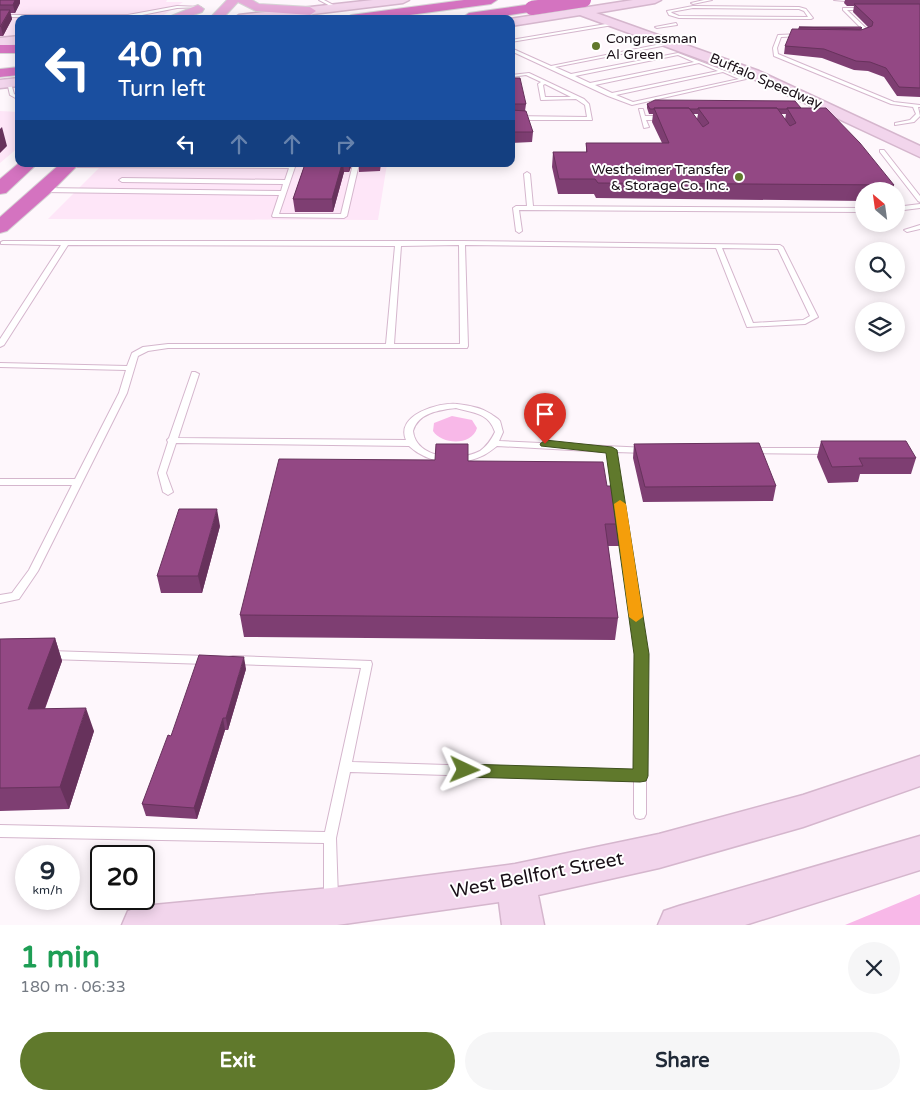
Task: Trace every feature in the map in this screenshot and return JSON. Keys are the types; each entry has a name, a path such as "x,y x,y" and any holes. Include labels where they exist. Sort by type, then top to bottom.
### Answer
{"highway":[{"path":"380,15 491,0"},
{"path":"489,15 583,4"},
{"path":"0,49 15,48"},
{"path":"0,56 15,54"},
{"path":"2,186 24,167"},
{"path":"1,238 16,229 43,190 67,167"}],"main road":[{"path":"219,15 234,0"},
{"path":"243,0 256,7 310,11"},
{"path":"274,15 400,0"},
{"name":"Buffalo Speedway","path":"550,0 583,4 612,24 671,43 698,57 832,108 920,152"},
{"path":"583,4 653,0"},
{"name":"Buffalo Speedway","path":"606,4 658,27 717,48 859,106 832,108"},
{"path":"179,15 201,5"},
{"path":"189,15 201,5"},
{"path":"515,20 532,9"},
{"path":"0,42 15,40"},
{"path":"698,57 717,48"},
{"path":"880,116 920,135"},
{"name":"West Bellfort Street","path":"143,925 331,907 515,882 678,846 803,811 920,770"},
{"path":"681,925 920,853"},
{"path":"515,882 523,925"}],"lane":[{"path":"321,0 337,8"},
{"path":"693,7 691,4 710,0"},
{"path":"836,0 862,2"},
{"path":"137,15 177,7 201,5"},
{"path":"693,7 799,8 805,10 811,18 679,17 670,14 669,11 693,7"},
{"path":"859,35 868,32 844,9 872,9"},
{"path":"0,16 15,17"},
{"path":"515,40 612,24"},
{"path":"658,27 676,24"},
{"path":"810,35 779,36 775,48 776,55 893,103 917,106 919,114 916,118 897,124"},
{"path":"551,67 671,43"},
{"path":"515,51 589,85 632,104 744,79 723,71 698,57 678,54 570,76"},
{"path":"589,85 698,57"},
{"path":"610,94 723,71"},
{"path":"515,76 527,74 587,104 590,119 515,118"},
{"path":"546,83 540,84 543,99 576,98"},
{"path":"641,110 646,127"},
{"path":"643,118 671,118"},
{"path":"882,151 920,200"},
{"path":"115,191 131,167"},
{"path":"292,167 275,216 344,216 355,167"},
{"path":"527,174 530,208"},
{"path":"122,180 287,182"},
{"path":"43,190 283,193"},
{"path":"905,208 919,207"},
{"path":"519,231 516,208 855,210"},
{"path":"906,230 920,227"},
{"path":"1,238 66,243 462,243 718,246 780,247 814,317 805,322 750,325 718,246"},
{"path":"0,344 66,243"},
{"path":"0,599 15,596 33,571 123,393 135,355 146,349 168,346 464,346 462,243"},
{"path":"390,346 398,244"},
{"path":"0,365 130,368"},
{"path":"168,492 162,473 171,440 195,374"},
{"path":"456,406 470,408 493,418 499,426 500,435 496,443 482,454 461,459 430,456 418,450 411,443 408,434 410,425 417,417 441,407 456,406"},
{"path":"171,440 411,443"},
{"path":"496,443 545,444 612,450 650,450"},
{"path":"612,450 642,654 640,814"},
{"path":"737,451 844,452"},
{"path":"0,482 78,482"},
{"path":"40,655 367,664 330,838 331,907"},
{"path":"345,767 640,776"},
{"path":"0,831 330,838"}],"shaded area":[{"path":"0,0 167,0 166,2 183,2 164,15 15,15 15,35 0,37"},
{"path":"0,111 15,112 15,150 0,163"},
{"path":"100,167 387,167 378,220 48,219"},
{"path":"452,416 472,420 477,428 474,434 463,441 457,442 437,436 433,431 434,423"},
{"path":"920,894 920,925 845,925"}],"building":[{"path":"0,0 15,0 13,5 0,5"},
{"path":"854,4 920,4 920,88 899,87 886,68 870,62 856,61 824,49 785,46 792,29 861,30 872,26 873,22"},
{"path":"0,10 10,10 0,27"},
{"path":"799,27 861,27 862,28 859,29"},
{"path":"515,78 520,78 526,104 515,104"},
{"path":"655,100 795,101 801,108 650,109 647,104"},
{"path":"654,108 689,108 703,127 709,123 698,108 777,108 790,126 796,123 787,108 826,108 860,143 892,182 855,182 855,185 598,183 595,179 559,179 553,152 587,152 586,143 669,143"},
{"path":"515,110 526,111 533,132 515,132"},
{"path":"304,167 341,167 332,199 293,199"},
{"path":"821,441 906,441 916,458 859,458 863,466 832,467"},
{"path":"759,443 776,486 645,487 634,444"},
{"path":"436,444 468,444 468,461 603,462 607,486 615,486 621,524 605,524 618,618 240,615 279,459 435,460"},
{"path":"179,509 217,509 198,576 157,576"},
{"path":"55,638 28,709 86,708 60,787 0,788 0,639"},
{"path":"199,655 244,657 226,718 223,718 194,808 142,804 168,735 171,736"}],"slow traffic":[{"path":"620,504 636,617"}],"place":[{"name":"Congressman Al Green","path":"596,46"},
{"name":"Westheimer Transfer & Storage Co. Inc.","path":"739,177"}],"route":[{"path":"465,770 640,776 640,664 642,654 612,450 545,444"}]}
